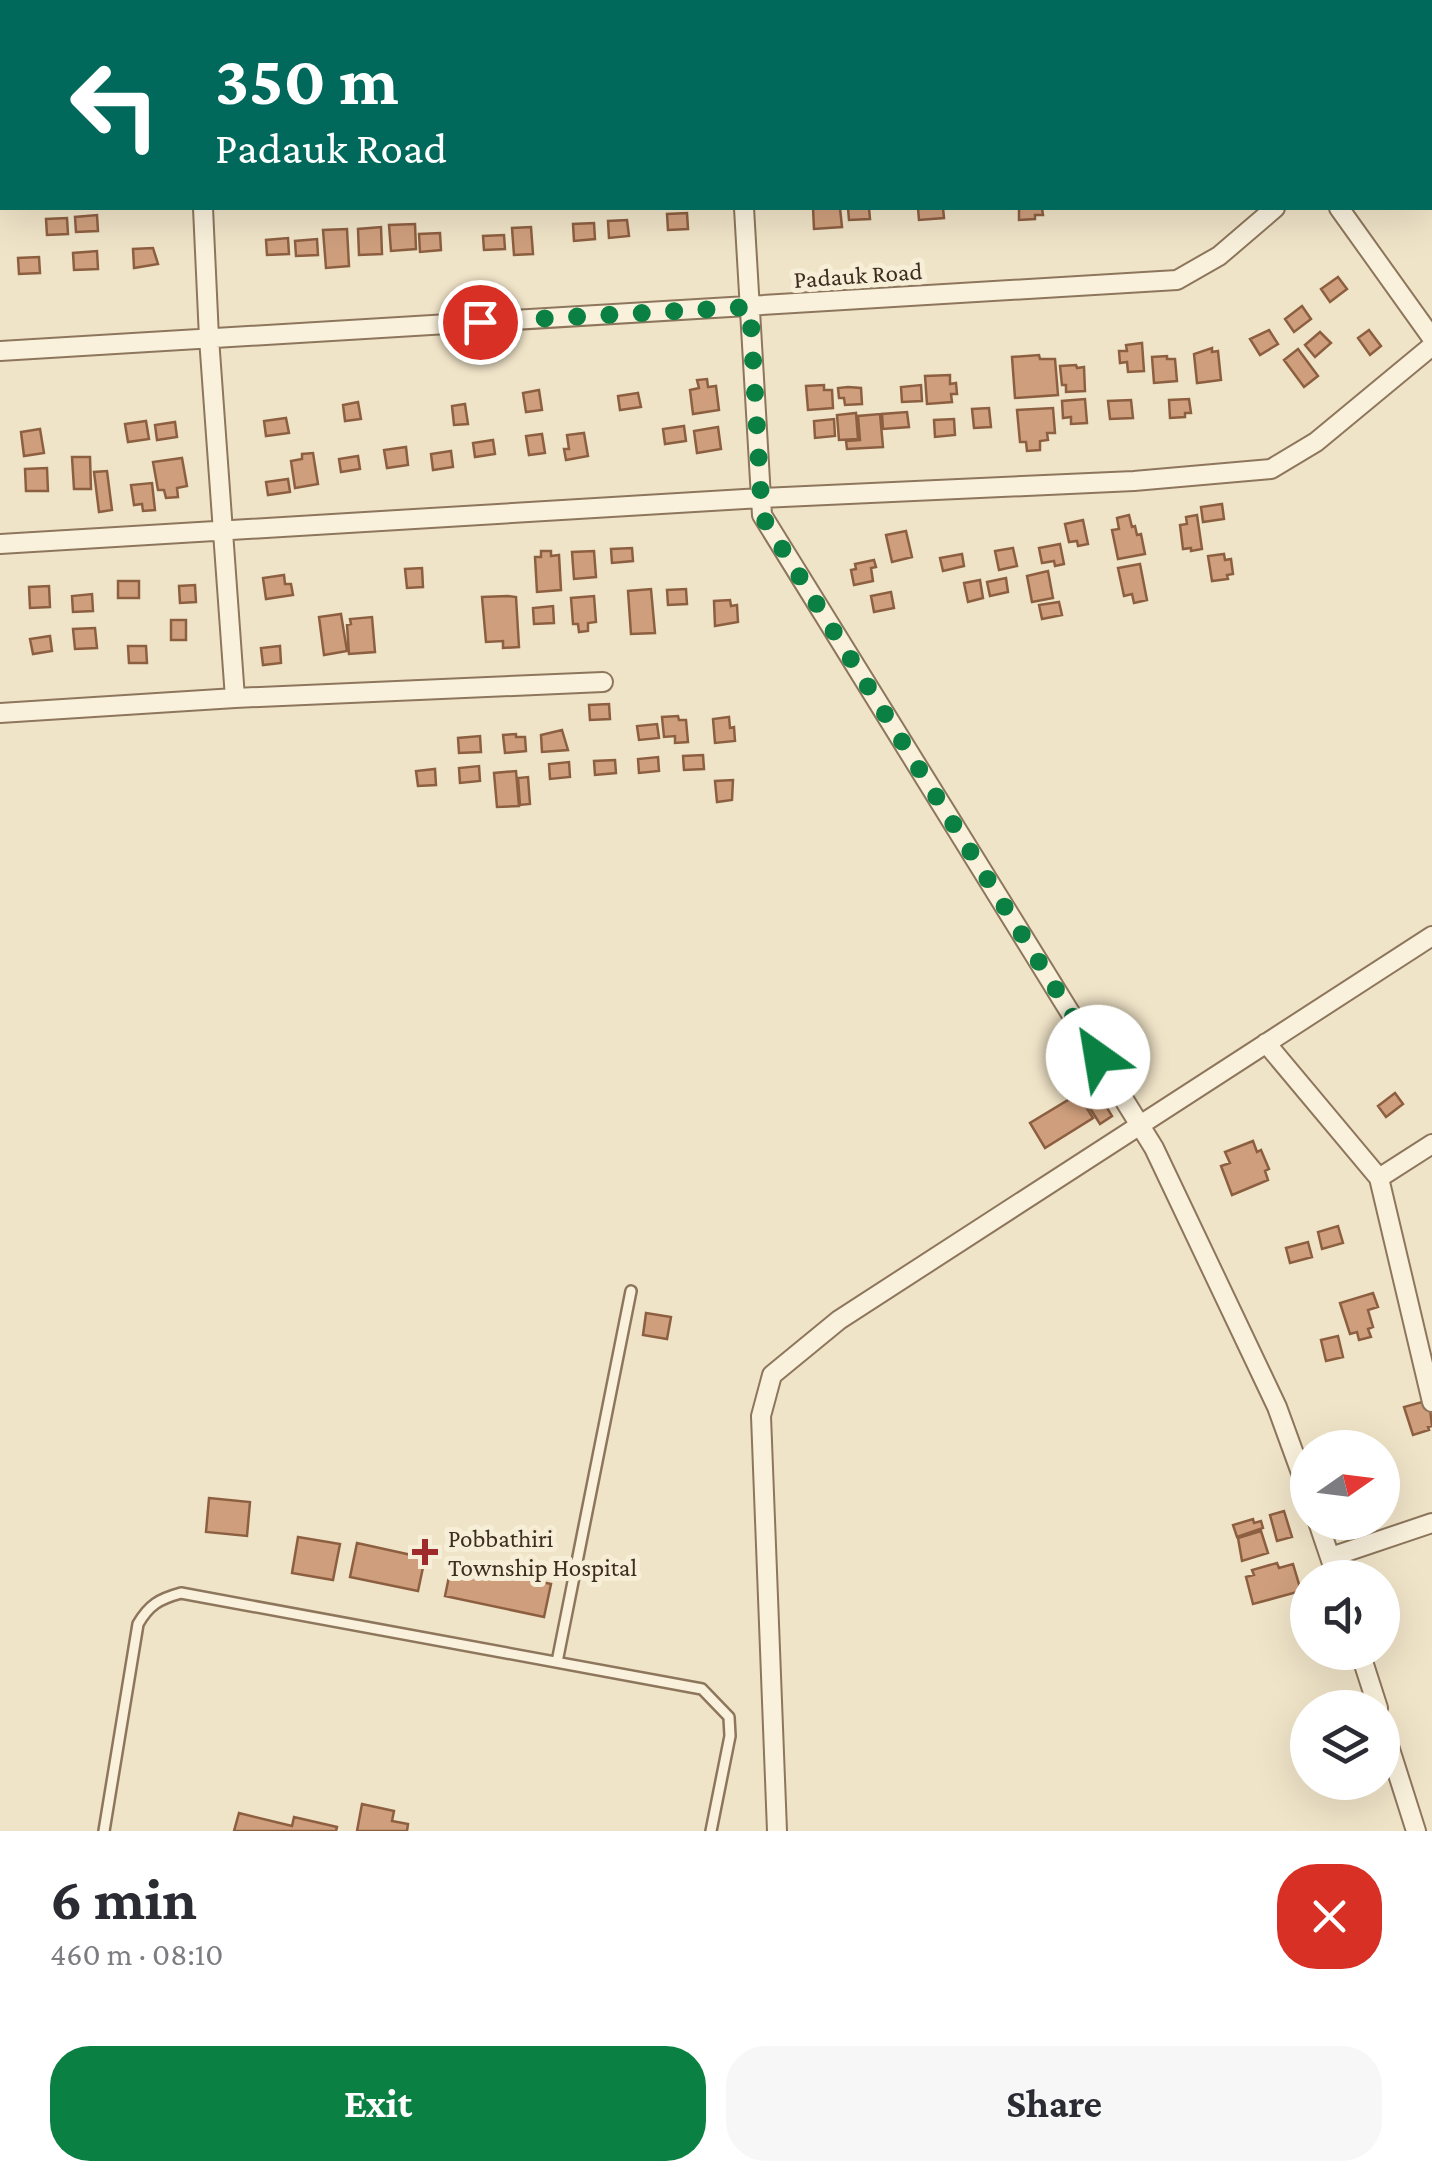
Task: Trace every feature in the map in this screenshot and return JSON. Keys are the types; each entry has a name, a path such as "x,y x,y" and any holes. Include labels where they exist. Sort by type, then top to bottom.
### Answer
{"street":[{"path":"204,210 209,338 235,698"},
{"path":"744,210 762,516 1154,1148 1277,1407 1290,1443"},
{"name":"Padauk Road","path":"0,351 1177,280 1219,256 1274,210"},
{"path":"0,544 762,498 1134,481 1271,469 1316,442 1432,342 1340,210"},
{"path":"0,714 235,698 602,682"},
{"path":"777,1831 761,1416 772,1375 839,1320 1432,936"},
{"path":"1266,1043 1378,1178 1432,1402"},
{"path":"1378,1178 1432,1144"},
{"path":"1331,1557 1432,1523"},
{"path":"1325,1540 1332,1560"},
{"path":"1400,1781 1416,1831"}],"lane":[{"path":"558,1662 631,1291"},
{"path":"104,1831 138,1624 146,1609 160,1599 181,1593 702,1689 730,1717 730,1736 711,1831"}],"building":[{"path":"813,210 840,210 842,227 814,229"},
{"path":"848,210 869,210 870,219 849,220"},
{"path":"918,210 943,210 944,218 919,220"},
{"path":"1019,210 1042,210 1043,215 1035,215 1035,219 1019,220"},
{"path":"687,213 688,229 668,230 667,214"},
{"path":"97,215 98,231 76,232 75,217"},
{"path":"67,218 68,234 47,235 46,219"},
{"path":"627,220 629,236 609,238 608,221"},
{"path":"594,223 595,239 574,241 573,224"},
{"path":"415,224 416,249 391,251 389,225"},
{"path":"381,227 382,254 359,255 358,229"},
{"path":"531,227 533,254 514,255 512,228"},
{"path":"347,229 349,266 326,268 323,230"},
{"path":"440,233 441,250 420,252 419,234"},
{"path":"504,235 505,249 484,250 483,236"},
{"path":"288,238 289,254 267,255 266,240"},
{"path":"317,239 318,255 296,256 295,241"},
{"path":"153,248 158,264 134,268 133,249"},
{"path":"97,251 98,269 74,270 73,253"},
{"path":"39,257 40,273 19,274 18,258"},
{"path":"1338,277 1347,289 1330,302 1321,289"},
{"path":"1302,306 1311,319 1294,332 1285,319"},
{"path":"1269,330 1278,344 1260,355 1250,339"},
{"path":"1369,330 1381,346 1370,355 1358,338"},
{"path":"1320,332 1331,343 1315,357 1305,345"},
{"path":"1142,343 1144,371 1128,372 1127,362 1120,363 1119,351 1127,351 1126,345"},
{"path":"1212,348 1212,352 1218,351 1221,380 1197,383 1194,354"},
{"path":"1298,349 1318,376 1304,387 1284,360"},
{"path":"1039,355 1040,359 1055,359 1058,395 1015,398 1012,357"},
{"path":"1152,357 1175,359 1177,381 1154,383"},
{"path":"1060,366 1084,367 1085,391 1066,392"},
{"path":"950,375 950,384 956,383 957,394 951,394 952,402 927,404 925,376"},
{"path":"707,379 708,387 716,386 719,410 693,414 690,390 699,388 697,380"},
{"path":"824,385 824,390 832,390 833,408 808,410 806,386"},
{"path":"921,385 922,401 902,402 901,387"},
{"path":"838,388 861,388 862,404 845,405 844,398 839,398"},
{"path":"539,390 542,410 526,412 523,393"},
{"path":"638,393 641,407 620,410 618,396"},
{"path":"1085,399 1087,423 1071,424 1071,417 1063,418 1062,401"},
{"path":"1189,399 1191,413 1170,418 1169,400"},
{"path":"1131,400 1133,418 1110,419 1108,401"},
{"path":"358,402 361,419 345,421 343,405"},
{"path":"465,404 468,424 454,425 452,406"},
{"path":"989,408 991,427 974,428 972,409"},
{"path":"1053,408 1055,433 1047,433 1048,440 1040,441 1040,450 1027,451 1026,442 1020,442 1017,410"},
{"path":"907,412 909,427 883,429 882,414"},
{"path":"856,413 858,439 839,440 837,415"},
{"path":"880,414 883,447 847,449 846,441 860,440 858,416"},
{"path":"286,418 289,433 266,436 264,421"},
{"path":"834,419 835,436 815,438 814,421"},
{"path":"954,419 955,435 935,437 934,420"},
{"path":"146,421 149,439 128,442 125,424"},
{"path":"175,422 177,437 157,440 155,425"},
{"path":"684,426 686,441 665,444 663,429"},
{"path":"718,427 721,449 697,453 694,431"},
{"path":"40,429 44,453 24,456 21,432"},
{"path":"584,433 588,456 566,460 567,435"},
{"path":"542,434 545,453 529,455 526,436"},
{"path":"493,440 495,454 475,457 473,443"},
{"path":"406,447 408,465 387,468 384,450"},
{"path":"451,451 453,467 433,470 431,454"},
{"path":"313,453 318,484 295,488 291,461"},
{"path":"358,456 360,469 341,472 339,459"},
{"path":"72,457 90,457 91,489 74,489"},
{"path":"182,458 187,486 177,488 178,497 166,498 164,490 158,490 153,462"},
{"path":"47,468 48,491 26,491 25,469"},
{"path":"107,471 112,510 99,512 94,472"},
{"path":"288,479 290,492 268,495 266,482"},
{"path":"152,483 155,510 143,511 142,504 134,505 131,485"},
{"path":"1222,504 1224,519 1203,522 1201,507"},
{"path":"1129,515 1137,535 1141,534 1145,554 1118,559 1112,530 1119,529 1117,518"},
{"path":"1197,515 1202,549 1183,549 1180,525 1187,524 1186,517"},
{"path":"1083,520 1088,544 1078,546 1077,541 1069,542 1065,524"},
{"path":"906,531 912,557 892,562 886,535"},
{"path":"1060,544 1064,564 1042,563 1039,548"},
{"path":"632,548 633,561 612,563 611,549"},
{"path":"1013,548 1017,566 999,570 995,551"},
{"path":"541,551 559,555 561,590 537,592 535,557 541,557"},
{"path":"594,551 596,577 574,579 572,552"},
{"path":"962,554 964,566 943,571 940,558"},
{"path":"1224,554 1225,560 1231,559 1233,574 1227,575 1228,579 1212,581 1208,556"},
{"path":"874,560 873,581 854,585 851,570 856,569 855,564"},
{"path":"1140,564 1147,600 1134,603 1132,594 1124,596 1118,568"},
{"path":"422,568 423,587 407,588 405,569"},
{"path":"1048,571 1053,598 1032,602 1027,576"},
{"path":"284,575 293,595 266,599 263,578"},
{"path":"1006,578 1008,592 990,596 987,582"},
{"path":"980,580 983,598 968,602 964,583"},
{"path":"118,581 139,581 139,598 118,598"},
{"path":"195,585 196,602 180,603 179,586"},
{"path":"49,586 50,607 30,608 29,587"},
{"path":"651,589 655,633 631,634 628,591"},
{"path":"686,589 687,604 668,605 667,590"},
{"path":"891,592 894,608 874,612 871,596"},
{"path":"92,594 93,611 73,612 72,596"},
{"path":"594,596 596,622 588,623 588,631 579,632 578,624 573,624 571,598"},
{"path":"482,597 516,597 519,647 503,648 503,641 486,642"},
{"path":"730,600 731,606 737,605 738,622 715,626 714,601"},
{"path":"1059,602 1062,615 1042,619 1039,605"},
{"path":"553,606 554,623 534,624 533,608"},
{"path":"341,614 347,651 324,655 319,617"},
{"path":"372,617 375,652 349,654 350,619"},
{"path":"171,620 186,620 186,640 171,640"},
{"path":"95,628 97,648 75,649 73,629"},
{"path":"50,636 52,651 33,654 30,639"},
{"path":"128,646 146,646 147,663 129,663"},
{"path":"280,646 281,663 263,665 261,648"},
{"path":"609,704 610,719 590,720 589,705"},
{"path":"678,716 679,720 686,720 688,742 675,743 675,736 664,737 662,717"},
{"path":"729,717 735,741 715,743 713,719"},
{"path":"657,724 659,738 639,740 637,726"},
{"path":"562,730 568,750 542,752 541,735"},
{"path":"503,735 525,737 526,751 505,753"},
{"path":"480,736 481,752 459,753 458,738"},
{"path":"703,755 704,769 684,770 683,756"},
{"path":"658,757 659,771 639,773 638,759"},
{"path":"615,760 616,773 595,775 594,761"},
{"path":"569,762 570,777 550,779 549,764"},
{"path":"479,766 480,781 460,783 459,768"},
{"path":"435,769 436,785 418,786 416,771"},
{"path":"516,771 519,806 497,807 494,773"},
{"path":"528,777 530,804 520,805 518,778"},
{"path":"733,780 732,800 717,802 715,781"},
{"path":"1092,1083 1112,1116 1100,1124 1079,1091"},
{"path":"1395,1093 1403,1104 1386,1117 1378,1106"},
{"path":"1078,1094 1093,1118 1045,1148 1030,1123"},
{"path":"1253,1141 1269,1169 1265,1171 1268,1180 1232,1195 1221,1166 1230,1163 1225,1152"},
{"path":"1338,1226 1343,1243 1322,1249 1318,1232"},
{"path":"1308,1242 1312,1257 1290,1263 1286,1248"},
{"path":"1373,1293 1378,1307 1368,1310 1373,1327 1368,1329 1371,1337 1359,1340 1357,1332 1350,1334 1340,1303"},
{"path":"646,1313 671,1317 667,1339 643,1335"},
{"path":"1338,1336 1343,1357 1326,1361 1321,1340"},
{"path":"1429,1400 1432,1426 1413,1435 1404,1407"},
{"path":"209,1498 250,1502 247,1536 206,1532"},
{"path":"1284,1511 1290,1538 1277,1541 1270,1515"},
{"path":"1253,1519 1254,1523 1261,1521 1263,1528 1237,1537 1233,1525"},
{"path":"1261,1531 1268,1553 1242,1561 1238,1538"},
{"path":"298,1537 340,1544 333,1580 292,1573"},
{"path":"357,1543 425,1558 418,1591 350,1577"},
{"path":"452,1562 551,1584 544,1617 445,1596"},
{"path":"1277,1563 1279,1568 1290,1565 1290,1594 1253,1604 1246,1577 1254,1575 1252,1570"},
{"path":"362,1804 394,1811 392,1821 408,1824 407,1831 357,1831"},
{"path":"239,1813 292,1826 294,1817 337,1827 336,1831 234,1831"}],"place":[{"name":"Pobbathiri Township Hospital","path":"425,1552"}],"route":[{"path":"480,322 750,307 762,516 1098,1057"}]}
